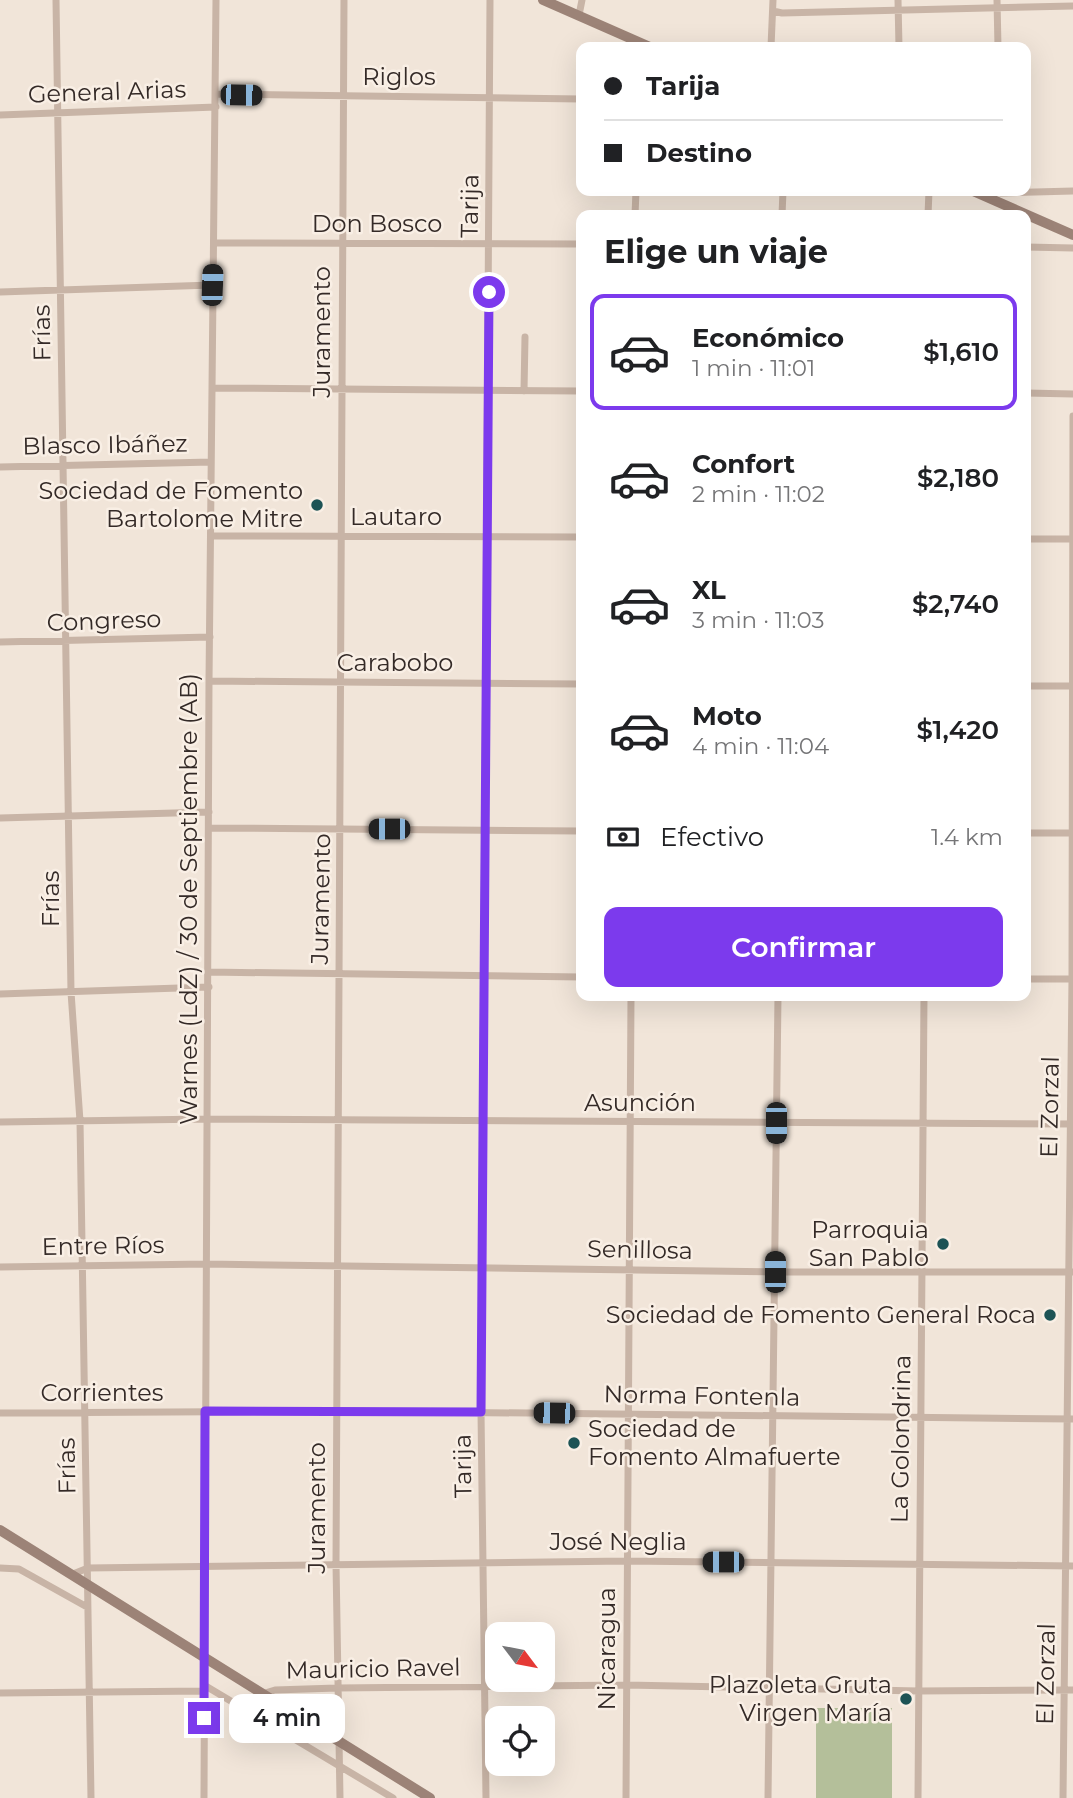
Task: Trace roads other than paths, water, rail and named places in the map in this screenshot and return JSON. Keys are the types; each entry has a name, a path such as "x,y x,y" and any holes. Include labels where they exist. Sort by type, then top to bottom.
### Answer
{"main road":[{"path":"543,0 634,42"},
{"path":"1002,196 1027,210"},
{"path":"1031,212 1073,235"},
{"path":"0,1530 430,1798"}],"street":[{"name":"Frías","path":"56,0 71,992 80,1121 90,1798"},
{"name":"Warnes (LdZ) / 30 de Septiembre (AB)","path":"204,1798 209,681 216,0"},
{"name":"Juramento","path":"340,1798 336,1564 344,0"},
{"name":"Tarija","path":"485,1687 481,1412 491,0"},
{"path":"579,15 582,0"},
{"path":"771,42 773,0"},
{"path":"898,0 899,42"},
{"path":"773,11 898,10 997,4 1073,6"},
{"path":"997,4 998,42"},
{"name":"Riglos","path":"216,94 576,100"},
{"name":"General Arias","path":"0,115 216,107"},
{"path":"1031,193 1073,191"},
{"name":"Don Bosco","path":"214,243 576,244"},
{"path":"1031,247 1073,248"},
{"path":"0,292 212,285"},
{"path":"524,391 525,337"},
{"path":"212,388 576,391"},
{"path":"1031,393 1073,394"},
{"name":"El Zorzal","path":"1063,1798 1069,1690 1073,416"},
{"name":"Blasco Ibáñez","path":"0,467 211,462"},
{"name":"Lautaro","path":"211,536 576,537"},
{"path":"1031,540 1073,540"},
{"name":"Congreso","path":"0,642 210,637"},
{"name":"Carabobo","path":"209,681 576,684"},
{"path":"1031,686 1072,686"},
{"path":"0,818 209,812"},
{"path":"209,828 576,831"},
{"path":"1031,833 1072,833"},
{"path":"209,972 576,977"},
{"path":"1031,979 1072,979"},
{"path":"0,994 209,987"},
{"name":"Nicaragua","path":"626,1798 631,1001"},
{"path":"768,1798 778,1001"},
{"name":"La Golondrina","path":"918,1798 924,1001"},
{"name":"Asunción","path":"0,1122 339,1119 1071,1124"},
{"name":"Entre Ríos","path":"0,1267 206,1264"},
{"name":"Senillosa","path":"206,1264 775,1272 1071,1272"},
{"name":"Norma Fontenla","path":"205,1411 1070,1419"},
{"name":"Corrientes","path":"0,1413 205,1411"},
{"name":"José Neglia","path":"88,1568 483,1561 1069,1566"},
{"path":"0,1568 19,1569 87,1607"},
{"path":"73,1574 88,1568"},
{"name":"Mauricio Ravel","path":"555,1686 919,1691 1069,1690"},
{"name":"Mauricio Ravel","path":"262,1694 275,1690 337,1688 485,1687"},
{"path":"0,1693 204,1688 393,1798"},
{"name":"Tarija","path":"485,1692 486,1798"}],"place":[{"name":"Sociedad de Fomento Bartolome Mitre","path":"317,505"},
{"name":"Parroquia San Pablo","path":"943,1244"},
{"name":"Sociedad de Fomento General Roca","path":"1050,1315"},
{"name":"Sociedad de Fomento Almafuerte","path":"574,1443"},
{"name":"Plazoleta Gruta Virgen María","path":"906,1699"}]}
